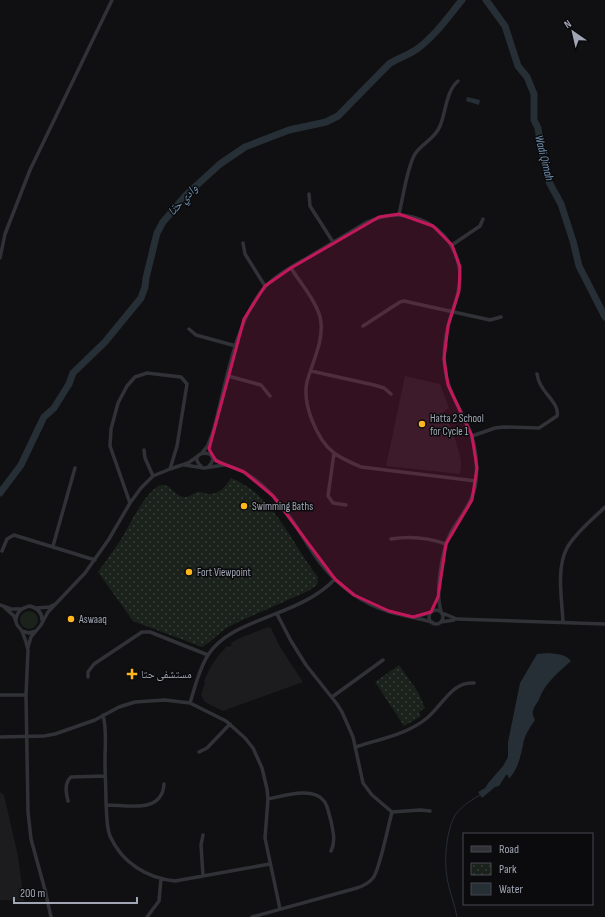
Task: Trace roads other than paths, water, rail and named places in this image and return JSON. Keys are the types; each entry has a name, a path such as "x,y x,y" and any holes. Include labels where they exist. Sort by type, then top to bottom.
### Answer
{"street":[{"path":"0,258 5,234 30,170 112,0"},
{"path":"399,214 406,178 414,154 433,138 440,127 452,88 458,81"},
{"path":"309,194 310,206 334,242"},
{"path":"183,465 200,454 208,445 213,432 244,319 265,286 291,268 367,222 379,217 399,214 419,218 433,226 452,245 460,267 459,291 448,326 444,359 446,376 472,436 477,467 472,500 446,544 438,597 429,617 432,622"},
{"path":"452,245 480,226 483,219"},
{"path":"243,243 245,254 265,286"},
{"path":"291,268 317,308 320,317 321,334 307,383 308,406 314,426 324,442 334,453 348,462 361,467 476,481"},
{"path":"363,326 400,302 404,301 490,320 501,317"},
{"path":"189,329 196,335 236,346"},
{"path":"311,371 374,385 384,388 391,394"},
{"path":"130,503 110,446 110,429 118,403 127,386 135,377 147,373 181,378 187,384 177,446 170,468"},
{"path":"472,436 495,428 540,428 557,416 558,410 542,388 537,374"},
{"path":"228,376 262,385 270,396"},
{"path":"208,445 212,456 212,462 209,466"},
{"path":"144,450 145,458 153,476"},
{"path":"200,454 207,452 225,465 244,472 273,496 294,521 321,564 335,579 354,595 373,605 388,611 434,623 457,619 605,624"},
{"path":"334,453 328,496 333,503 346,505"},
{"path":"200,454 197,461 202,467"},
{"path":"51,917 31,839 28,812 26,695 28,650 31,637 54,605 74,586 94,560 130,503 141,488 153,476 170,468 183,465 202,467 225,465"},
{"path":"53,546 74,468"},
{"path":"563,622 561,568 566,549 605,507"},
{"path":"2,552 7,539 14,535 94,560"},
{"path":"391,539 400,537 433,540 446,544"},
{"path":"190,703 200,671 208,655 230,634 248,625 277,614 320,592 335,579"},
{"path":"438,597 443,618 440,622"},
{"path":"0,606 5,608 21,609 30,606 35,608 50,607 54,605"},
{"path":"5,608 14,616 19,628 22,631 28,650"},
{"path":"35,608 41,615 42,622"},
{"path":"16,621 18,613 21,609"},
{"path":"413,617 436,610 457,619"},
{"path":"277,614 306,665 342,712 356,746 363,783 372,795 392,812 420,810 430,811"},
{"path":"22,631 29,633 36,631"},
{"path":"88,677 88,672 94,664 142,632 150,632 208,655"},
{"path":"332,697 383,660"},
{"path":"356,746 400,733 418,725 441,705 452,690 466,682 474,683"},
{"path":"0,695 26,695"},
{"path":"0,737 26,737 55,734 89,722 119,707 135,702 165,700 190,703 230,724 245,738 262,768 268,799 264,832 280,909"},
{"path":"103,715 106,724 105,776 109,833 114,844 124,857 138,869 161,879 175,881 270,864"},
{"path":"199,752 207,748 230,724"},
{"path":"68,801 66,794 67,782 69,778 73,776 105,776"},
{"path":"107,805 141,806 152,804 161,796 164,784"},
{"path":"268,799 308,792 319,796 324,801 328,809 334,836 334,845 331,851"},
{"path":"252,917 357,888 369,882 376,873 392,812"},
{"path":"203,835 201,845 203,876"},
{"path":"147,917 159,901 161,879"}],"water":[{"path":"467,97 480,100 479,105 466,101"},
{"path":"548,653 564,656 571,661 549,682 534,708 533,716 535,720 525,737 519,761 512,775 509,779 508,775 506,775 499,786 495,787 482,798 478,792 485,788 503,766 508,757 508,742 520,683 537,654"}],"waterway":[{"name":"وادي حتّا","path":"0,493 21,465 44,417 54,408 69,384 73,373 105,342 141,298 145,287 157,233 163,222 186,195 220,164 245,147 289,130 326,122 338,116 389,64 424,44 462,0"},
{"name":"Wadi Qimah","path":"486,0 505,26 518,66 527,77 534,94 534,120 538,128 549,182 561,204 573,241 579,266 605,317"},
{"path":"457,917 446,871 447,839 451,824 456,814 466,804 480,795"}],"place":[{"name":"Hatta 2 School for Cycle 1","path":"422,424"},
{"name":"Swimming Baths","path":"244,506"},
{"name":"Fort Viewpoint","path":"189,572"},
{"name":"Aswaaq","path":"71,619"},
{"name":"مستشفى حتا","path":"132,674"}]}
